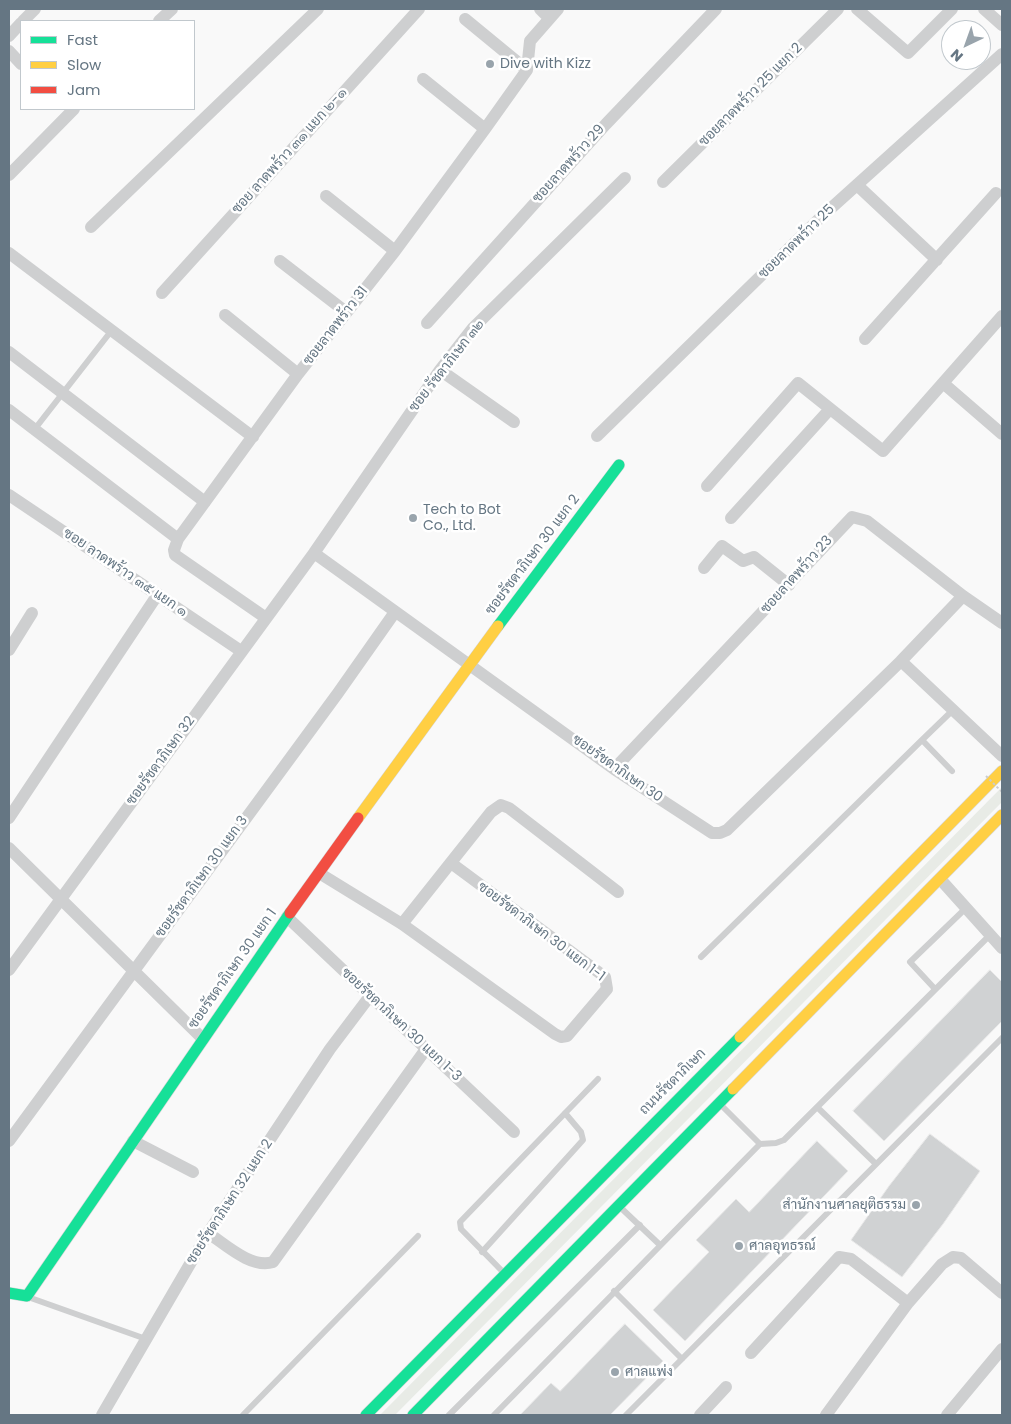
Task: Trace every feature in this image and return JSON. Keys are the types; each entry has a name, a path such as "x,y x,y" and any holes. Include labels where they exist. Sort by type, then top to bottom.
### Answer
{"main road":[{"name":"ซอยรัชดาภิเษก 30 แยก 2","path":"470,663 619,465"},
{"name":"ซอยรัชดาภิเษก 30 แยก 1","path":"27,1296 287,918 470,663"},
{"name":"ถนนรัชดาภิเษก","path":"366,1415 1002,771"},
{"path":"413,1415 620,1207 718,1102 941,880 1002,815"},
{"path":"9,1293 27,1296"}],"street":[{"path":"24,20 35,9"},
{"path":"160,20 172,9"},
{"path":"91,227 318,9"},
{"name":"ซอย ลาดพร้าว ๓๑ แยก ๒-๑","path":"162,293 419,9"},
{"name":"ซอยลาดพร้าว 29","path":"427,324 606,124 716,9"},
{"name":"ซอยลาดพร้าว 25 แยก 2","path":"663,182 838,9"},
{"path":"857,9 908,53 952,9"},
{"path":"984,9 1002,25"},
{"name":"ซอยลาดพร้าว 31","path":"178,539 298,374 395,251 527,70 530,41 549,12"},
{"path":"465,19 527,70"},
{"path":"9,36 20,24"},
{"path":"9,51 20,63"},
{"name":"ซอยลาดพร้าว 25","path":"597,436 819,219 1002,54"},
{"path":"423,79 485,129"},
{"path":"9,175 70,110"},
{"name":"ซอย รัชดาภิเษก ๓๒","path":"314,553 440,370 474,328 625,178"},
{"path":"857,185 937,260"},
{"path":"864,339 996,193"},
{"path":"326,196 395,251"},
{"path":"9,253 253,437"},
{"path":"280,261 346,312"},
{"path":"225,315 298,374"},
{"path":"707,486 798,383 883,451 1002,316"},
{"path":"9,352 205,502"},
{"path":"440,370 514,422"},
{"path":"943,383 1002,434"},
{"path":"731,518 830,409"},
{"path":"9,410 178,539 174,550 175,555 266,618"},
{"name":"ซอย ลาดพร้าว ๓๕ แยก ๑","path":"9,495 241,651"},
{"name":"ซอยลาดพร้าว 23","path":"614,768 852,517 867,521 963,596 1002,623"},
{"path":"704,568 722,546 743,561 754,557 789,585"},
{"name":"ซอยรัชดาภิเษก 30","path":"314,553 614,768 712,833 720,833 727,830 901,661 963,596"},
{"name":"ซอยรัชดาภิเษก 32","path":"9,970 314,553"},
{"path":"9,818 158,594"},
{"name":"ซอยรัชดาภิเษก 30 แยก 3","path":"9,1141 338,693 395,612"},
{"path":"9,650 32,613"},
{"path":"901,661 1002,756"},
{"path":"402,924 491,812 501,805 509,808 618,892"},
{"path":"9,848 203,1039"},
{"name":"ซอยรัชดาภิเษก 30 แยก 1-1","path":"319,873 402,924 561,1037 567,1036 607,989 605,977 451,863"},
{"path":"941,880 1002,948"},
{"name":"ซอยรัชดาภิเษก 30 แยก 1-3","path":"287,918 514,1132"},
{"name":"ซอยรัชดาภิเษก 32 แยก 2","path":"102,1415 208,1233 330,1049 370,996"},
{"path":"208,1233 250,1260 266,1265 273,1262 426,1049"},
{"path":"133,1141 193,1172"},
{"path":"752,1353 839,1256 851,1259 908,1303"},
{"path":"826,1415 908,1303 942,1264 953,1257 961,1258 1002,1293"},
{"path":"948,1415 1002,1349"},
{"path":"700,1415 726,1387"}],"lane":[{"path":"34,430 112,330"},
{"path":"701,957 953,710"},
{"path":"922,740 952,771"},
{"path":"935,989 910,962 965,909"},
{"path":"494,1415 760,1144 776,1143 784,1140 990,935"},
{"path":"626,1415 1002,1038"},
{"path":"505,1274 461,1229 460,1222 598,1079"},
{"path":"718,1102 760,1144"},
{"path":"817,1107 876,1164"},
{"path":"482,1252 583,1140 581,1132 565,1113"},
{"path":"620,1207 660,1245"},
{"path":"449,1415 640,1225"},
{"path":"242,1415 418,1236"},
{"path":"614,1291 682,1359"},
{"path":"27,1296 146,1339"}],"path":[{"path":"986,776 1002,792"}],"shaded area":[{"path":"1002,787 1002,802 395,1415 380,1415"}],"building":[{"path":"990,970 1002,982 1002,1021 884,1141 853,1111"},
{"name":"สำนักงานศาลยุติธรรม","path":"930,1134 980,1171 943,1224 902,1277 851,1240 889,1186"},
{"name":"ศาลอุทธรณ์","path":"817,1141 848,1171 685,1341 653,1310 709,1252 696,1240 736,1199 749,1212"},
{"name":"ศาลแพ่ง","path":"625,1324 663,1361 610,1415 520,1415 551,1383 560,1391"}],"traffic: fast":[{"path":"498,626 619,465"},
{"path":"9,1293 27,1296 290,913"},
{"path":"366,1415 740,1037"},
{"path":"413,1415 733,1089"}],"traffic: slow":[{"path":"358,818 498,626"},
{"path":"740,1037 1002,771"},
{"path":"733,1089 1002,815"}],"traffic: jam":[{"path":"290,913 358,818"}],"place":[{"name":"Dive with Kizz","path":"490,64"},
{"name":"Tech to Bot Co., Ltd.","path":"413,518"},
{"name":"สำนักงานศาลยุติธรรม","path":"916,1205"},
{"name":"ศาลอุทธรณ์","path":"739,1246"},
{"name":"ศาลแพ่ง","path":"615,1372"}]}
